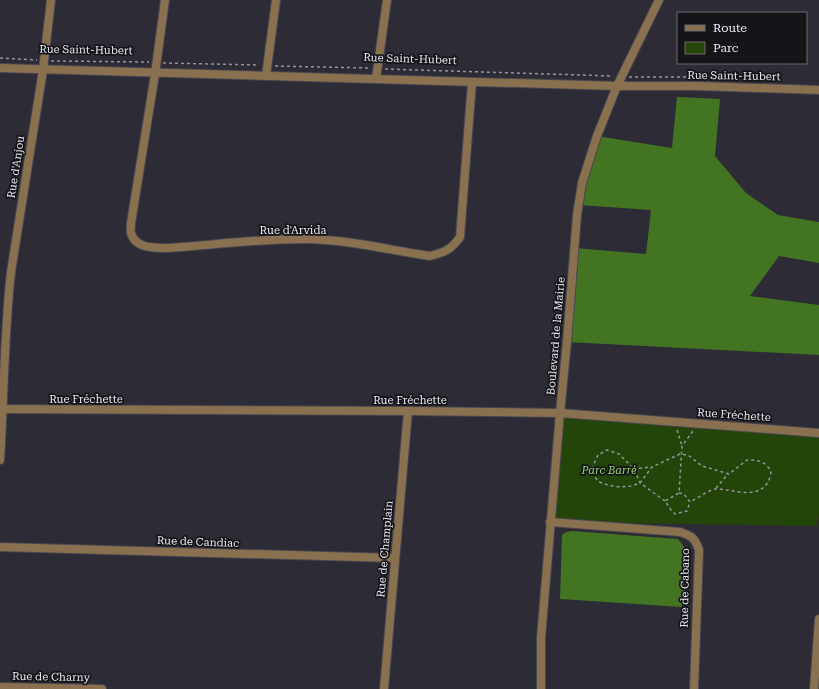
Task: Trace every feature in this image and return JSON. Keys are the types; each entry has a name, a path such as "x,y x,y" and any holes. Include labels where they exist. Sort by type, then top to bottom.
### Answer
{"street":[{"name":"Rue d'Anjou","path":"0,460 7,304 43,70 51,0"},
{"name":"Rue d'Arvida","path":"165,0 155,74 131,223 131,234 138,243 150,248 309,239 336,241 430,256 444,253 454,246 460,238 472,82"},
{"path":"266,76 276,0"},
{"path":"376,80 387,0"},
{"name":"Boulevard de la Mairie","path":"541,689 541,638 550,522 568,342 577,215 582,183 597,136 617,86 659,0"},
{"name":"Rue Saint-Hubert","path":"0,68 376,80 617,86 698,86 819,90"},
{"name":"Rue Fréchette","path":"2,409 560,413 819,433"},
{"name":"Rue de Champlain","path":"384,689 408,411"},
{"name":"Rue de Cabano","path":"550,522 680,532 689,535 696,541 699,550 694,689"},
{"name":"Rue de Candiac","path":"0,547 395,558"},
{"path":"814,689 819,619"},
{"name":"Rue de Charny","path":"0,686 102,689"}],"path":[{"name":"Rue Saint-Hubert","path":"0,58 378,68 622,77 719,77 788,81"},
{"path":"674,422 682,446"},
{"path":"678,493 680,454 682,446 700,423"},
{"path":"652,467 640,483 620,487 599,482 594,476 593,466 598,455 606,450 619,454 633,470 640,483 665,501 675,514 687,511 690,502 716,488 729,474 747,460 756,460 765,463 770,470 771,476 768,483 763,489 757,492 742,492 716,488"},
{"path":"633,470 652,467 680,454 688,455 702,466 729,474"},
{"path":"665,501 678,493 684,494 690,502"}],"green space":[{"path":"677,97 720,99 715,156 746,193 778,215 819,222 819,263 779,256 750,296 819,305 819,355 567,342 575,248 646,254 651,210 579,205 597,136 672,148"},
{"name":"Parc Barré","path":"560,413 819,433 819,514 817,526 550,522"},
{"path":"572,531 678,539 687,551 682,607 560,599 562,535 566,532"}]}
